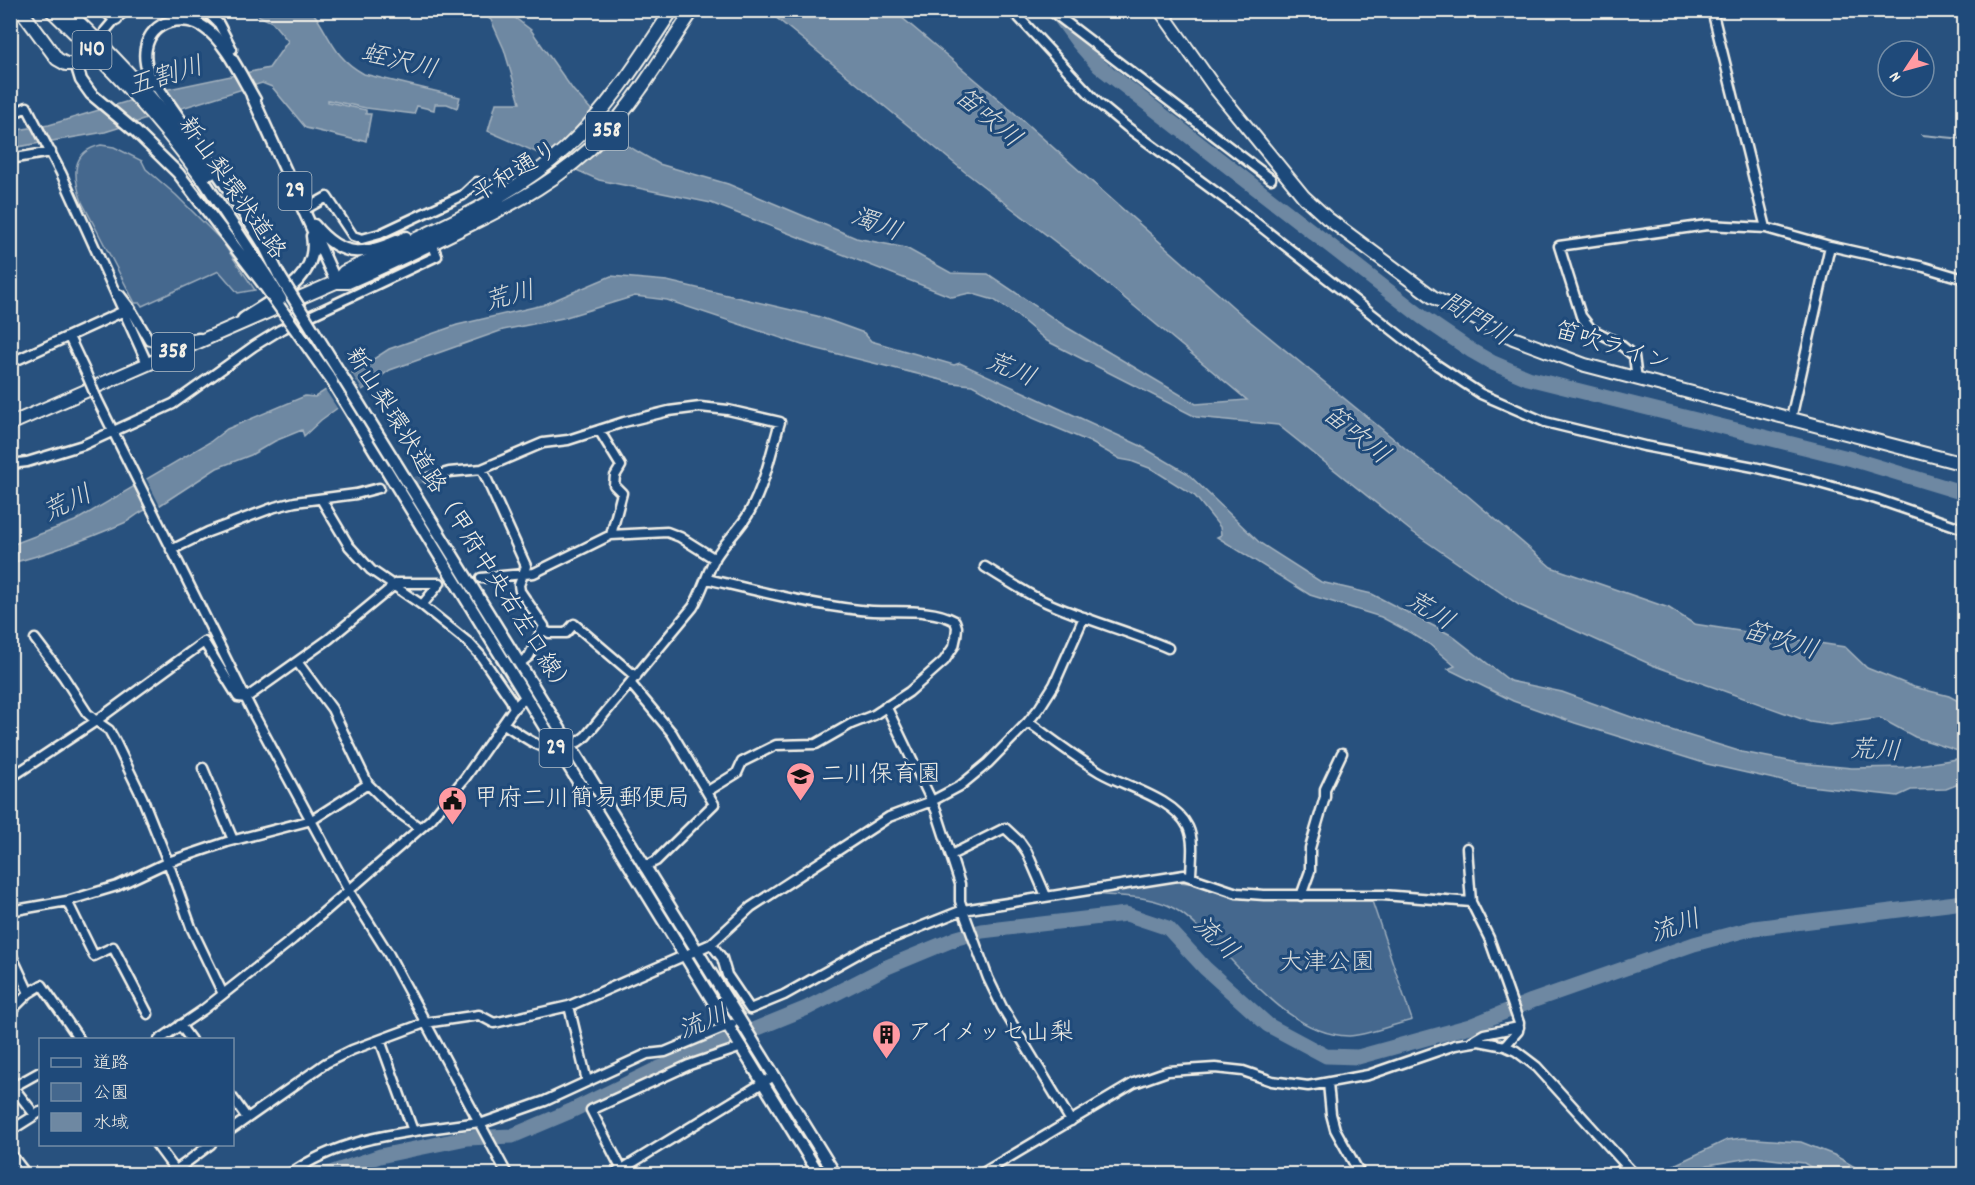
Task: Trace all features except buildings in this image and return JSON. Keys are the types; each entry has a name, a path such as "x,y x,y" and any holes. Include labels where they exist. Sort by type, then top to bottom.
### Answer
{"highway":[{"path":"21,10 57,59 66,64 80,59"},
{"name":"140","path":"51,10 169,120"},
{"name":"140","path":"66,10 137,89"},
{"path":"105,10 116,18"},
{"name":"平和通り","path":"336,282 344,272 459,217 520,183 550,162 589,124 616,93 672,10"},
{"name":"平和通り","path":"10,424 336,282 348,282 432,243 543,186 576,161 603,136 620,116 693,10"},
{"name":"笛吹ライン","path":"1160,10 1215,88 1286,178 1327,218 1424,291 1468,316 1513,338 1586,365 1965,464"},
{"name":"新山梨環状道路","path":"169,120 206,175"}],"main road":[{"name":"29","path":"271,280 247,217 169,120 146,65 145,48 148,41 156,30 169,21 191,21 206,28 237,66 255,100 336,282"},
{"name":"29","path":"232,49 237,66"},
{"path":"80,59 81,80 91,94 135,131 184,180 271,280"},
{"name":"新山梨環状道路（甲府中央右左口線）","path":"206,175 556,748 691,953 741,1023 835,1174"},
{"path":"304,210 331,242 344,250 358,252 387,246 459,217"},
{"path":"228,328 293,285 308,269 313,248 304,210"},
{"name":"新山梨環状道路（甲府中央右左口線）","path":"271,280 395,462 572,746 644,867 729,1028 819,1174"}],"street":[{"path":"105,31 116,18 127,10"},
{"path":"205,10 219,24 232,49"},
{"path":"1012,10 1098,103 1127,127 1236,207 1437,365 1481,394 1545,422 1644,446 1754,466 1876,499 1965,529"},
{"path":"1050,10 1271,179"},
{"path":"1712,10 1766,228"},
{"path":"10,115 27,107 34,118 147,363"},
{"path":"10,159 50,150"},
{"path":"304,210 327,197 353,236 362,239 380,234 463,195 477,182 504,192"},
{"path":"1636,379 1634,356 1617,342 1591,329 1581,316 1559,246 1707,225 1766,228 1965,279"},
{"path":"10,464 27,462 115,434 173,404 280,330 437,256 432,243"},
{"path":"1791,419 1830,246"},
{"path":"114,288 130,308 145,335 153,342 164,344 209,337"},
{"path":"10,363 124,311"},
{"path":"69,337 97,399 246,698 349,891 388,953 507,1174"},
{"path":"428,478 449,472 482,469 543,443 568,440 669,411 700,407 728,410 780,422 761,488 750,512 737,532 714,559 693,607 586,736 572,746 542,748 504,724"},
{"path":"599,430 621,466 615,476 614,485 621,494 610,535"},
{"path":"482,469 526,566 519,585 520,591 543,624 543,629 529,656 520,663"},
{"path":"170,547 275,507 379,488"},
{"path":"321,500 349,546 371,570 422,605 474,649 511,700 514,708"},
{"path":"481,578 534,573 610,535 667,532 680,537 714,559"},
{"path":"985,567 1034,596 1168,648"},
{"path":"707,579 802,601 861,610 906,611 949,617 955,621 957,627 954,646 937,669 909,692 874,715 851,724 816,744 776,745 742,762 737,773 708,790"},
{"path":"10,778 96,721 204,642 238,697 246,698 298,663 397,583 440,583 422,605"},
{"path":"234,1128 340,1055 425,1023 479,1015 494,1023 569,1006 711,944 751,907 889,817 932,801 960,786 976,773 1029,722 1054,685 1084,617"},
{"path":"543,629 549,633 566,633 574,624 634,680 672,733 708,790 714,804 656,861 644,867"},
{"path":"35,639 96,721 109,730 115,741 142,797 168,862 190,927 223,994"},
{"path":"298,663 332,709 368,784 385,801 420,828"},
{"path":"162,1038 293,939 431,819 465,778 514,708 525,697"},
{"path":"886,706 932,801 960,884 960,901 966,920 988,978 1002,1007 1071,1121"},
{"path":"1029,722 1100,772 1155,798 1180,817 1192,839 1191,878"},
{"path":"1301,896 1310,871 1310,848 1325,789 1342,753"},
{"path":"203,768 233,840"},
{"path":"10,911 67,901 117,885 168,862 233,840 312,820 368,784"},
{"path":"951,855 1005,828 1027,852 1046,896"},
{"path":"1467,848 1471,902 1489,938 1520,1027"},
{"path":"711,944 722,958 727,975 750,1008 784,995 870,947 963,910 1184,875 1237,893 1301,896 1383,895 1471,902"},
{"path":"67,901 93,956 113,946 148,1014"},
{"path":"10,952 30,993"},
{"path":"10,1012 42,985 79,1038"},
{"path":"569,1006 587,1081"},
{"path":"290,1174 316,1159 363,1139 479,1123 545,1101 647,1054 664,1052 741,1023"},
{"path":"180,1025 190,1038"},
{"path":"981,1174 1134,1083 1168,1071 1215,1068 1243,1071 1291,1084 1308,1086 1368,1075 1472,1041 1484,1034 1520,1027"},
{"path":"1505,1046 1520,1027"},
{"path":"380,1040 413,1131"},
{"path":"1472,1041 1505,1046 1516,1051 1537,1067 1634,1174"},
{"path":"740,1045 689,1065 591,1110 618,1172 774,1076"},
{"path":"10,1131 38,1113 12,1085 39,1072"},
{"path":"1328,1083 1335,1129 1360,1174"},
{"path":"234,1100 247,1118"},
{"path":"157,1146 174,1173 208,1146"},
{"path":"10,1153 26,1174"},
{"path":"1617,1174 1626,1165"}],"green space":[{"path":"101,145 114,147 142,161 146,169 221,240 255,290 238,293 219,271 142,306 140,303 135,303 82,202 77,183 76,166 79,159 91,148"},
{"name":"大津公園","path":"1169,881 1198,884 1242,899 1372,901 1412,1020 1356,1035 1327,1033 1307,1025 1269,998 1219,947 1175,909 1146,899 1094,894"}],"water":[{"path":"249,11 312,11 339,53 353,67 364,74 460,97 457,108 447,104 435,104 434,110 417,106 414,114 328,100 328,102 366,110 366,114 371,114 366,141 360,139 360,141 306,128 272,87 262,83 105,132 11,148 11,131 49,125 169,89 269,68 288,41 272,22"},
{"name":"笛吹川","path":"478,11 506,11 531,30 573,90 621,142 659,164 728,184 856,238 906,248 951,273 988,274 1068,328 1196,404 1247,400 1075,257 965,172 768,11 894,11 1002,102 1241,314 1416,457 1467,495 1551,567 1669,608 1694,624 1845,647 1867,668 1914,687 1949,696 1964,704 1964,751 1915,737 1880,718 1830,725 1810,722 1652,665 1519,605 1411,531 1278,425 1196,417 1047,341 994,300 970,293 952,297 711,203 599,180 488,131 496,103 520,103 504,49 491,20"},
{"path":"611,276 667,281 817,316 864,333 871,341 954,365 960,363 1139,445 1187,473 1260,543 1321,582 1372,594 1451,635 1510,681 1562,692 1645,722 1742,752 1799,763 1852,768 1906,767 1964,758 1964,782 1946,789 1911,790 1898,796 1800,785 1707,764 1513,701 1448,669 1455,666 1429,644 1411,633 1381,617 1310,595 1217,537 1221,535 1220,527 1195,496 1152,469 1120,459 1090,442 1033,418 972,385 953,383 802,345 667,300 635,296 563,318 503,330 390,370 321,420 304,436 302,430 275,441 251,455 217,468 151,511 144,510 124,523 68,546 11,563 11,545 75,521 210,442 227,429 305,396 315,397 389,349 457,325 543,305"},
{"path":"1742,1138 1801,1142 1834,1155 1867,1174 1822,1174 1804,1163 1755,1157 1708,1165 1688,1174 1655,1174 1727,1140"}],"pier":[{"path":"350,371 364,393 339,411 324,388"},
{"path":"145,476 161,508 153,514 149,514 134,482"}],"waterway":[{"name":"間門川","path":"1057,13 1099,66 1422,317 1493,363 1528,378 1852,459 1964,493"},
{"path":"1922,135 1964,139"},
{"name":"流川","path":"327,1174 380,1156 467,1138 512,1136 571,1111 655,1070 807,1008 887,967 957,938 982,931 1126,914 1168,928 1205,968 1268,1025 1326,1056 1358,1057 1470,1026 1532,1001 1694,944 1754,928 1964,902"},
{"path":"796,1174 803,1170"}],"tunnel":[{"path":"379,488 428,478"},
{"path":"440,583 481,578"}],"place":[{"name":"二川保育園","path":"800,802"},
{"name":"甲府二川簡易郵便局","path":"453,826"},
{"name":"アイメッセ山梨","path":"887,1060"}],"water label":[{"name":"蛭沢川","path":"399,63"},
{"name":"五割川","path":"166,78"},
{"name":"濁川","path":"876,226"},
{"name":"荒川","path":"510,298"},
{"name":"荒川","path":"1010,371"},
{"name":"荒川","path":"68,505"},
{"name":"荒川","path":"1429,612"},
{"name":"荒川","path":"1875,752"}]}
